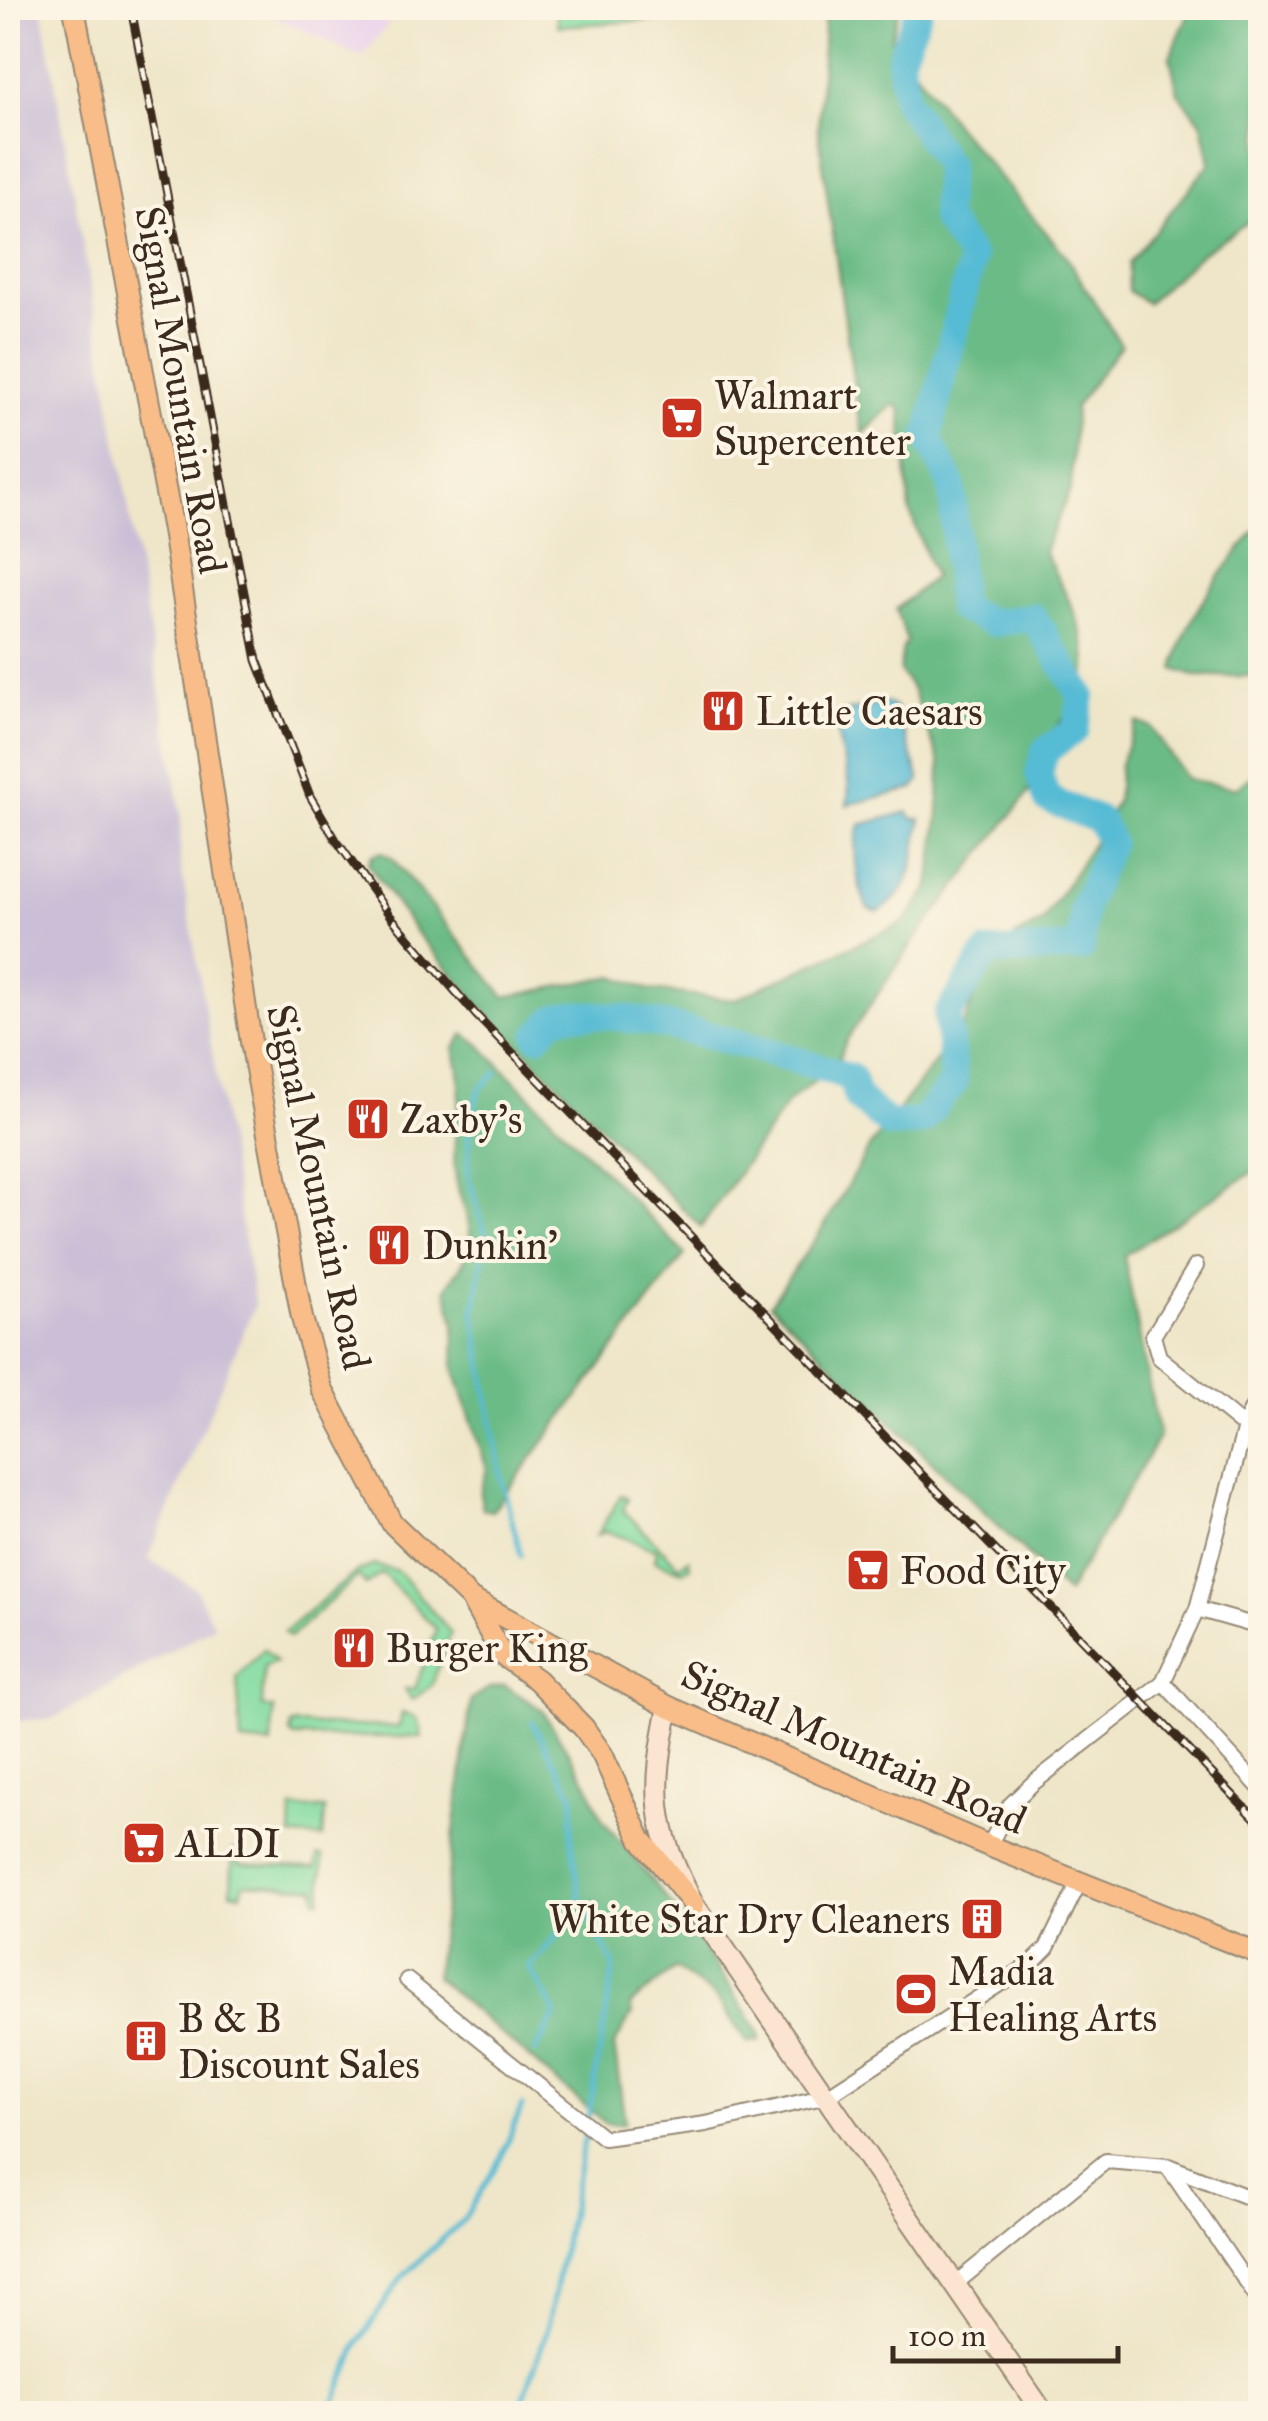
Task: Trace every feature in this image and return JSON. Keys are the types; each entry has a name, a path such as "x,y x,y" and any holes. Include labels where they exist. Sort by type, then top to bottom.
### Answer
{"main road":[{"name":"Signal Mountain Road","path":"74,8 173,530 250,1042 302,1318 322,1389 392,1523 471,1599 669,1707 989,1846 1260,1954"},
{"path":"471,1599 502,1655 537,1680 584,1728 602,1754 640,1840 694,1905 1044,2414"},
{"path":"669,1707 656,1777 659,1827 694,1905"}],"street":[{"path":"1196,1266 1153,1336 1159,1357 1245,1427"},
{"path":"989,1846 1010,1805 1021,1794 1164,1682 1197,1610 1245,1427 1260,1392"},
{"path":"1197,1610 1260,1626"},
{"path":"1164,1682 1260,1788"},
{"path":"407,1980 604,2138 706,2124 827,2096 1032,1963 1047,1948 1078,1883"},
{"path":"956,2283 1106,2160 1168,2166 1260,2202"},
{"path":"1168,2166 1260,2302"}],"shaded area":[{"path":"8,8 42,8 181,813 180,861 255,1305 148,1559 196,1589 214,1626 52,1719 15,1721 8,1714"},
{"path":"255,8 401,8 362,57"}],"green space":[{"path":"557,8 718,8 719,16 558,26"},
{"path":"825,8 899,8 891,38 957,127 1066,256 1121,345 1075,407 1071,488 1044,551 1083,637 1086,668 1076,701 1036,757 1030,773 1030,791 914,941 847,1039 837,1064 788,1102 701,1227 488,1014 415,931 368,864 372,855 382,852 392,858 505,997 614,976 651,990 734,1000 903,923 930,887 939,813 940,763 912,689 900,672 902,649 907,641 896,609 934,577 910,512 901,409 894,404 863,434 858,413 818,130"},
{"path":"1260,8 1260,214 1203,252 1147,303 1128,291 1129,263 1210,163 1202,124 1178,93 1170,57 1190,10"},
{"path":"1260,524 1260,681 1257,676 1194,676 1174,669 1197,610"},
{"path":"1137,722 1151,727 1187,779 1235,788 1260,771 1260,1167 1124,1256 1159,1437 1067,1593 770,1304 823,1228 869,1148 963,1026 980,982 1016,936 1043,921 1087,852 1117,801 1120,764"},
{"path":"464,1034 480,1045 685,1254 492,1511 483,1509 480,1494 487,1469 454,1368 455,1324 446,1289 464,1261 470,1241 454,1152 460,1085 454,1049"},
{"path":"621,1495 628,1498 623,1510 679,1566 689,1559 690,1567 682,1571 655,1561 657,1550 606,1531 597,1535"},
{"path":"374,1565 398,1571 451,1633 432,1685 412,1700 404,1689 415,1689 436,1629 382,1573 366,1585 358,1576 290,1637 284,1632 356,1572"},
{"path":"264,1649 276,1662 264,1667 262,1707 274,1709 271,1745 241,1742 237,1677"},
{"path":"504,1685 542,1710 587,1782 602,1819 694,1932 759,2032 760,2041 747,2042 716,1997 675,1968 630,2005 632,2014 614,2045 625,2123 606,2124 435,1977 471,1700 489,1688"},
{"path":"402,1713 417,1718 422,1737 294,1737 290,1733 292,1724 399,1727"},
{"path":"292,1808 325,1809 323,1838 291,1836"},
{"path":"233,1850 239,1852 239,1864 316,1868 318,1856 323,1856 321,1900 316,1899 316,1888 244,1883 241,1894 231,1892"}],"water":[{"path":"885,702 896,708 920,780 913,789 847,805 848,781 838,737 840,713"},
{"path":"908,812 911,818 921,819 911,872 899,894 878,912 868,908 858,879 856,845 860,825"}],"waterway":[{"path":"538,1036 555,1019 578,1014 655,1023 852,1078 857,1098 890,1125 921,1122 954,1083 947,1015 987,953 1081,948 1083,909 1110,842 1099,820 1047,799 1039,774 1045,751 1075,730 1082,696 1033,617 994,623 960,608 952,485 928,438 972,259 944,219 947,165 906,101 900,59 919,8"},
{"path":"497,1072 479,1090 469,1130 468,1176 486,1236 474,1313 501,1477 521,1556"},
{"path":"532,1722 574,1797 571,1835 580,1898 614,1966 588,2119"},
{"path":"535,2052 556,2014 529,1967 570,1921 580,1898"},
{"path":"330,2414 358,2344 401,2278 464,2219 501,2158 522,2106"},
{"path":"518,2414 547,2331 586,2130"}],"railway":[{"path":"131,8 257,660 310,796 336,840 391,917 476,1015 1260,1823"}],"place":[{"name":"Walmart Supercenter","path":"682,418"},
{"name":"Little Caesars","path":"723,711"},
{"name":"Zaxby's","path":"368,1119"},
{"name":"Dunkin'","path":"389,1245"},
{"name":"Food City","path":"868,1570"},
{"name":"Burger King","path":"354,1648"},
{"name":"ALDI","path":"144,1843"},
{"name":"White Star Dry Cleaners","path":"982,1919"},
{"name":"Madia Healing Arts","path":"916,1994"},
{"name":"B & B Discount Sales","path":"146,2041"}]}
